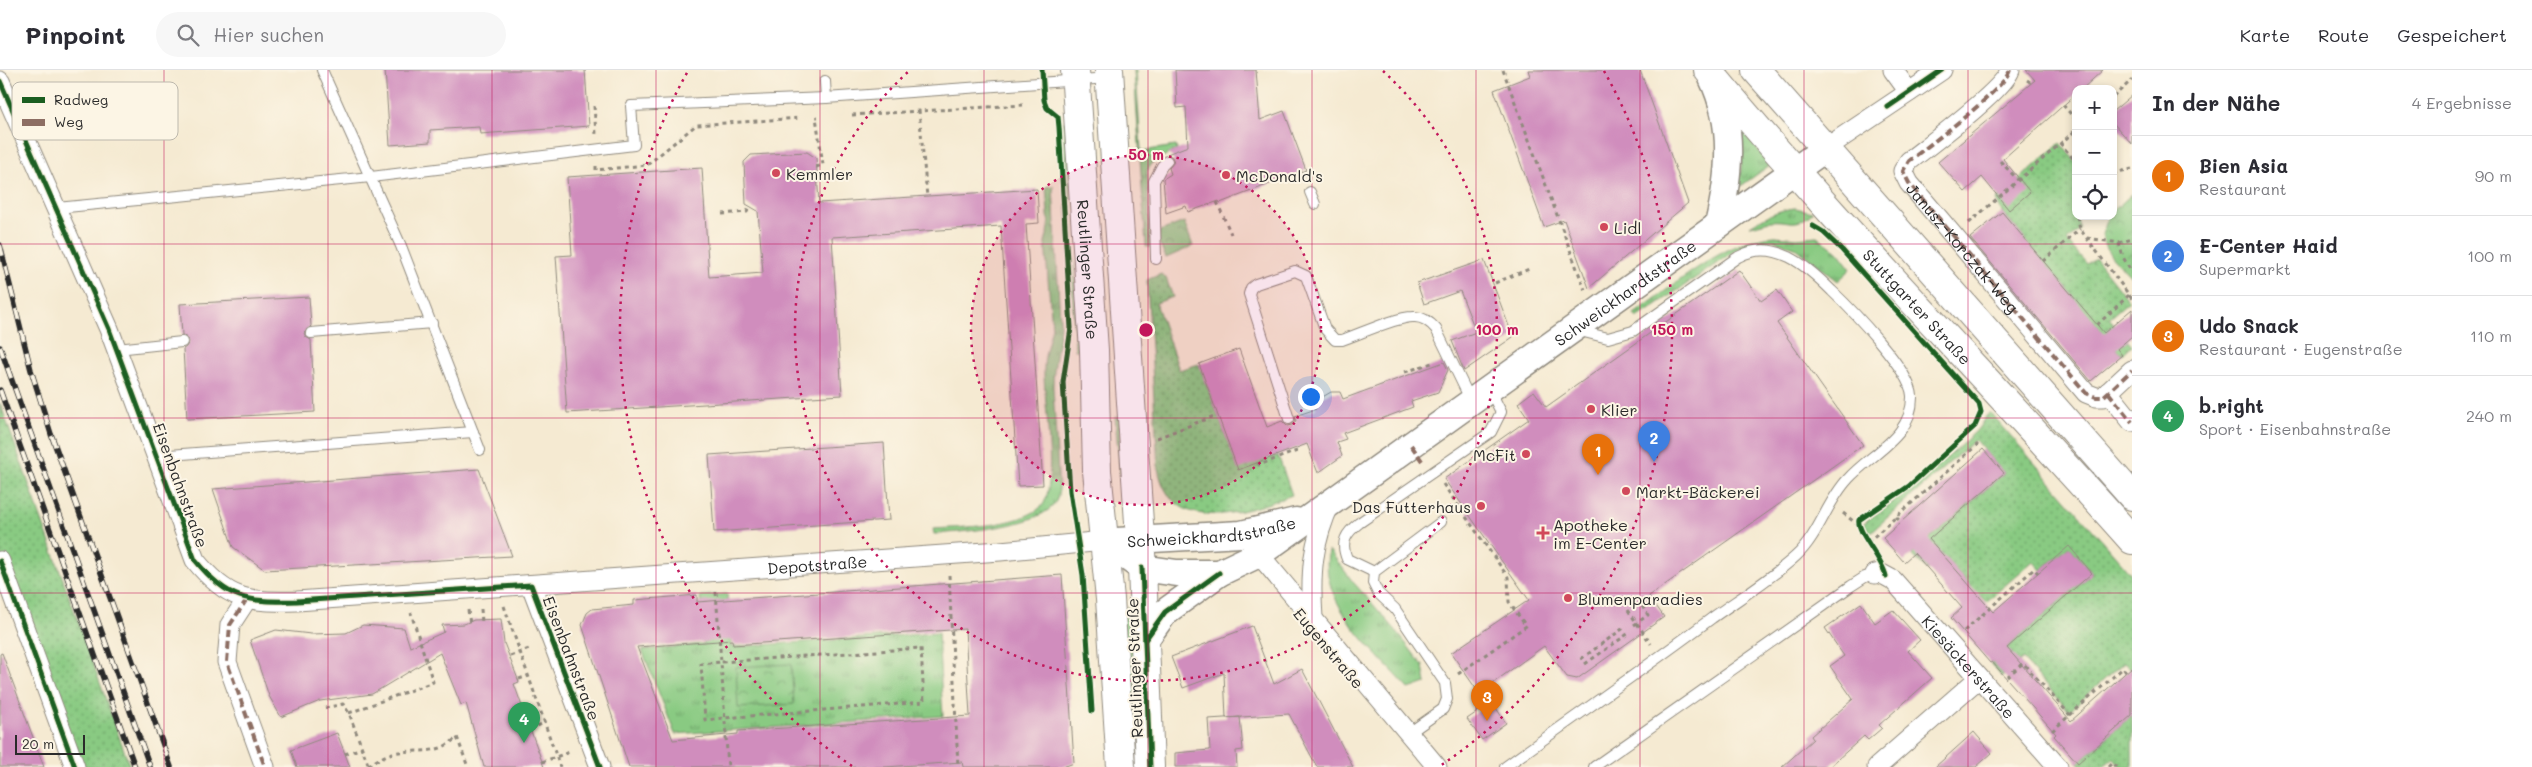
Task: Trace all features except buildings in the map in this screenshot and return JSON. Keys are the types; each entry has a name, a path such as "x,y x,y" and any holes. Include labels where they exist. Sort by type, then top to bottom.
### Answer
{"main road":[{"path":"1756,70 2132,496"},
{"path":"1708,71 1721,96 1730,144 1728,170 1718,225"},
{"name":"Stuttgarter Straße","path":"1708,71 1954,348 2019,413 2132,540"},
{"name":"Reutlinger Straße","path":"1110,74 1142,568 1150,767"},
{"name":"Reutlinger Straße","path":"1076,75 1094,350 1097,471 1110,599 1121,767"},
{"name":"Schweickhardtstraße","path":"1104,541 1142,568 1196,574 1219,573 1260,554 1332,500 1481,396 1826,148"},
{"name":"Schweickhardtstraße","path":"1104,541 1242,534 1309,518"},
{"path":"1145,640 1165,612 1219,573"}],"street":[{"path":"1893,70 1909,92"},
{"name":"Schweickhardtstraße","path":"1826,148 1942,70"},
{"name":"Janusz-Korczak-Weg","path":"2010,70 2008,75 1992,91 1909,161 1903,171 1908,183 2086,393 2096,397 2103,397 2108,392"},
{"name":"Eisenbahnstraße","path":"0,81 12,108"},
{"name":"Eisenbahnstraße","path":"26,140 117,349 195,560 216,583 229,592 247,599 297,602 531,585 600,767"},
{"path":"2132,370 2108,392 2132,422"},
{"name":"Eugenstraße","path":"1313,618 1312,570 1314,548 1332,500"},
{"name":"Eugenstraße","path":"1242,534 1437,767"},
{"name":"Depotstraße","path":"531,585 1104,541"},
{"name":"Eugenstraße","path":"1260,554 1266,573 1279,589 1395,726 1409,733"},
{"path":"0,561 75,767"},
{"name":"Kiesäckerstraße","path":"1881,575 1892,580 2058,767"},
{"path":"247,599 230,625 227,662 265,767"},
{"path":"1877,767 1985,684"}],"lane":[{"path":"322,70 371,177 432,324 480,450"},
{"path":"57,208 371,177 634,145 631,106 826,98 1076,75 1110,74"},
{"path":"824,81 826,98"},
{"path":"1156,259 1154,181 1167,161"},
{"path":"1310,192 1315,204"},
{"path":"1505,767 1660,657 1798,554 1842,486 1856,470 1892,441 1908,418 1912,394 1907,380 1861,321 1819,277 1792,258 1774,250 1747,252 1738,257 1633,331 1608,338 1572,329"},
{"path":"1289,419 1249,294 1251,288 1256,284 1295,271 1306,276 1325,329 1335,340 1342,340 1405,318 1422,318 1430,322 1436,329 1481,396 1501,412 1491,432 1359,522 1344,538 1343,549 1347,559 1374,572"},
{"path":"311,333 432,324"},
{"path":"117,349 182,342"},
{"path":"156,456 473,432"},
{"path":"1409,733 1443,709 1447,699 1445,682 1395,609 1378,593 1373,583 1374,572 1441,522"},
{"path":"1594,767 1851,586 1865,577 1881,575"}],"path":[{"path":"1503,70 1577,261 1594,314"},
{"path":"2030,82 2034,79"},
{"path":"2117,93 2132,80"},
{"path":"917,90 927,197"},
{"path":"844,116 1023,104"},
{"path":"2063,105 2072,115"},
{"path":"594,106 597,150 596,170 647,165 696,125 826,116"},
{"path":"816,117 823,165 816,166"},
{"path":"1953,236 2072,133"},
{"path":"2060,143 2072,157"},
{"path":"2000,161 2018,180"},
{"path":"2117,173 2132,169"},
{"path":"1217,202 1231,234"},
{"path":"722,214 747,212 750,206"},
{"path":"2078,220 2080,229 2131,297 2097,325"},
{"path":"2044,261 2080,229"},
{"path":"2087,238 2119,243 2132,239"},
{"path":"2119,243 2123,258 2132,273"},
{"path":"1495,283 1530,269"},
{"path":"1405,372 1412,372 1430,364"},
{"path":"1157,439 1217,415"},
{"path":"1868,542 1978,444"},
{"path":"1258,462 1259,465 1297,451"},
{"path":"1434,472 1468,516 1508,577 1509,602 1528,625 1445,682"},
{"path":"1946,472 1951,477"},
{"path":"1863,517 1858,525 1861,533 1883,565 1881,575"},
{"path":"1896,517 1901,522"},
{"path":"948,554 958,767"},
{"path":"1950,644 2034,569 2038,573"},
{"path":"714,572 728,767"},
{"path":"497,587 560,767"},
{"path":"350,713 433,682 404,593"},
{"path":"1634,625 1648,615 1640,603"},
{"path":"1628,610 1660,657"},
{"path":"1982,616 1985,620"},
{"path":"1581,659 1625,627"},
{"path":"1585,664 1629,633"},
{"path":"921,648 924,702 724,718 705,720 701,664 921,648"},
{"path":"1985,684 2023,663 2075,717"},
{"path":"2059,725 2123,668 2126,672"},
{"path":"519,679 528,676"},
{"path":"325,708 343,704 350,713 368,766 392,753 437,750 448,746 457,737 468,767"},
{"path":"530,728 544,723"},
{"path":"542,762 591,744"},
{"path":"345,754 362,748"},
{"path":"2108,767 2112,763 2116,767"}],"green space":[{"path":"1134,70 1136,70 1141,151 1176,146 1177,150 1154,161 1147,171 1151,247 1146,247"},
{"path":"1062,122 1066,122 1080,350 1075,350"},
{"path":"1742,130 1770,165 1734,191 1741,172"},
{"path":"2060,143 2072,157 2072,220 2077,220 2080,229 2067,241 2087,264 2095,258 2129,301 2109,318 2132,345 2122,355 2002,212 1996,200"},
{"path":"1053,186 1060,321 1053,387 1059,490 1056,501 1049,510 1036,517 1019,522 981,530 934,534 933,529 990,525 1019,519 1041,507 1046,498 1050,464 1044,363 1052,327 1045,242 1049,228 1046,187"},
{"path":"2132,194 2132,278 2112,257 2104,243 2104,226 2106,220 2117,220 2117,207"},
{"path":"1795,208 1813,212 1797,222 1770,221 1750,226 1771,214"},
{"path":"1184,222 1193,246 1166,258 1155,233"},
{"path":"1775,236 1797,238 1817,236 1838,252 1851,269 1838,281 1795,247 1773,240 1741,247 1637,318 1634,314 1683,278 1719,255 1756,239"},
{"path":"1161,274 1166,278 1173,297 1156,303 1179,370 1199,364 1238,469 1278,455 1292,495 1233,513 1213,514 1194,512 1178,505 1166,490 1158,468 1147,280"},
{"path":"0,403 130,767 75,767 0,561"},
{"path":"1990,412 2132,575 2132,667 2130,668 2124,662 2069,711 2023,659 2002,677 1990,663 2092,573 2069,546 2041,570 2033,561 1986,602 1943,556 1928,570 1912,555 2004,473 1975,440 1870,533 1863,526 1866,521 1948,457 1977,430"},
{"path":"1115,417 1120,417 1124,501 1122,498"},
{"path":"1329,550 1353,582 1394,628 1423,666 1426,683 1409,689 1352,626 1340,607 1332,589 1327,569"},
{"path":"727,594 731,647 938,633 943,716 675,734 642,650 704,644 700,596"},
{"path":"1131,607 1139,767 1132,767 1122,609"},
{"path":"791,664 794,704 738,708 736,667"},
{"path":"2132,715 2132,767 2121,767 2113,758 2103,767 2082,767 2078,763"}],"railway":[{"path":"0,245 31,370 51,434 171,767"},
{"path":"0,347 150,767"},
{"path":"0,390 135,767"}],"marked path":[{"path":"2010,70 2005,79 1981,103 1909,161 1903,171 1909,183 2086,393 2096,397 2103,397 2132,370"},
{"path":"2108,392 2132,422"},
{"path":"1411,445 1422,461"},
{"path":"247,599 230,625 227,662 265,767"}],"cycle path":[{"path":"1042,70 1044,100 1047,108 1058,117 1059,127 1071,328 1063,382 1070,491 1083,575 1092,711"},
{"path":"1888,107 1942,70"},
{"path":"0,81 12,108"},
{"path":"26,140 109,329 195,560 207,574 229,591 240,596 265,601 297,601 531,585 600,767"},
{"path":"1813,226 1823,232 1842,250 1979,404 1981,412 1975,426 1909,486 1859,520 1861,531 1880,561 1886,576"},
{"path":"0,561 75,767"},
{"path":"1142,568 1150,767"},
{"path":"1145,640 1165,612 1219,573"}],"place":[{"name":"Kemmler","path":"776,173"},
{"name":"McDonald's","path":"1226,175"},
{"name":"Lidl","path":"1604,227"},
{"name":"Klier","path":"1591,409"},
{"name":"McFit","path":"1526,454"},
{"name":"E-Center Haid","path":"1654,462"},
{"name":"Bien Asia","path":"1598,475"},
{"name":"Markt-Bäckerei","path":"1626,491"},
{"name":"Das Futterhaus","path":"1481,506"},
{"name":"Apotheke im E-Center","path":"1543,533"},
{"name":"Blumenparadies","path":"1568,598"},
{"name":"Udo Snack","path":"1487,721"},
{"name":"b.right","path":"524,743"}]}
